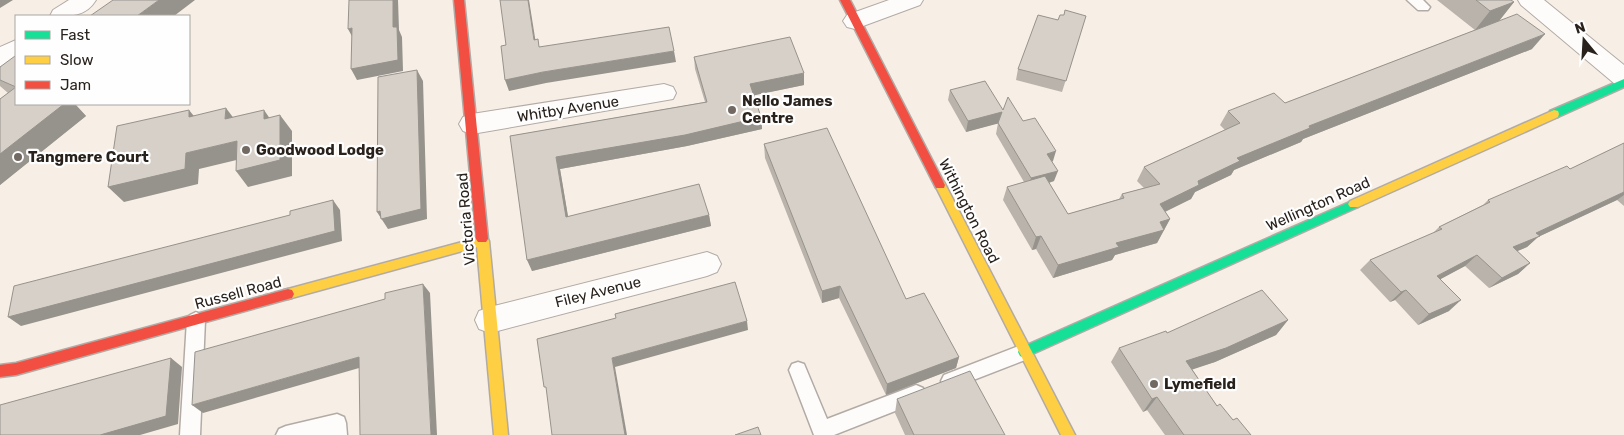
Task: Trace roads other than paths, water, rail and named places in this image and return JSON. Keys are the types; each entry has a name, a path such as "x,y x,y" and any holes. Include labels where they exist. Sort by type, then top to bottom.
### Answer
{"street":[{"path":"62,15 85,0"},
{"name":"Victoria Road","path":"459,0 501,435"},
{"name":"Withington Road","path":"845,0 1068,435"},
{"path":"855,21 912,0"},
{"path":"1529,0 1624,78"},
{"path":"0,59 15,49"},
{"name":"Wellington Road","path":"1024,352 1624,83"},
{"name":"Whitby Avenue","path":"472,124 664,93"},
{"name":"Russell Road","path":"0,371 16,369 483,241"},
{"name":"Filey Avenue","path":"490,320 706,264"}],"lane":[{"path":"190,435 196,320"},
{"path":"798,370 823,433 1024,352"},
{"path":"286,435 338,423 337,435"}],"place":[{"name":"Nello James Centre","path":"732,110"},
{"name":"Goodwood Lodge","path":"246,150"},
{"name":"Tangmere Court","path":"18,157"},
{"name":"Lymefield","path":"1154,384"}]}
